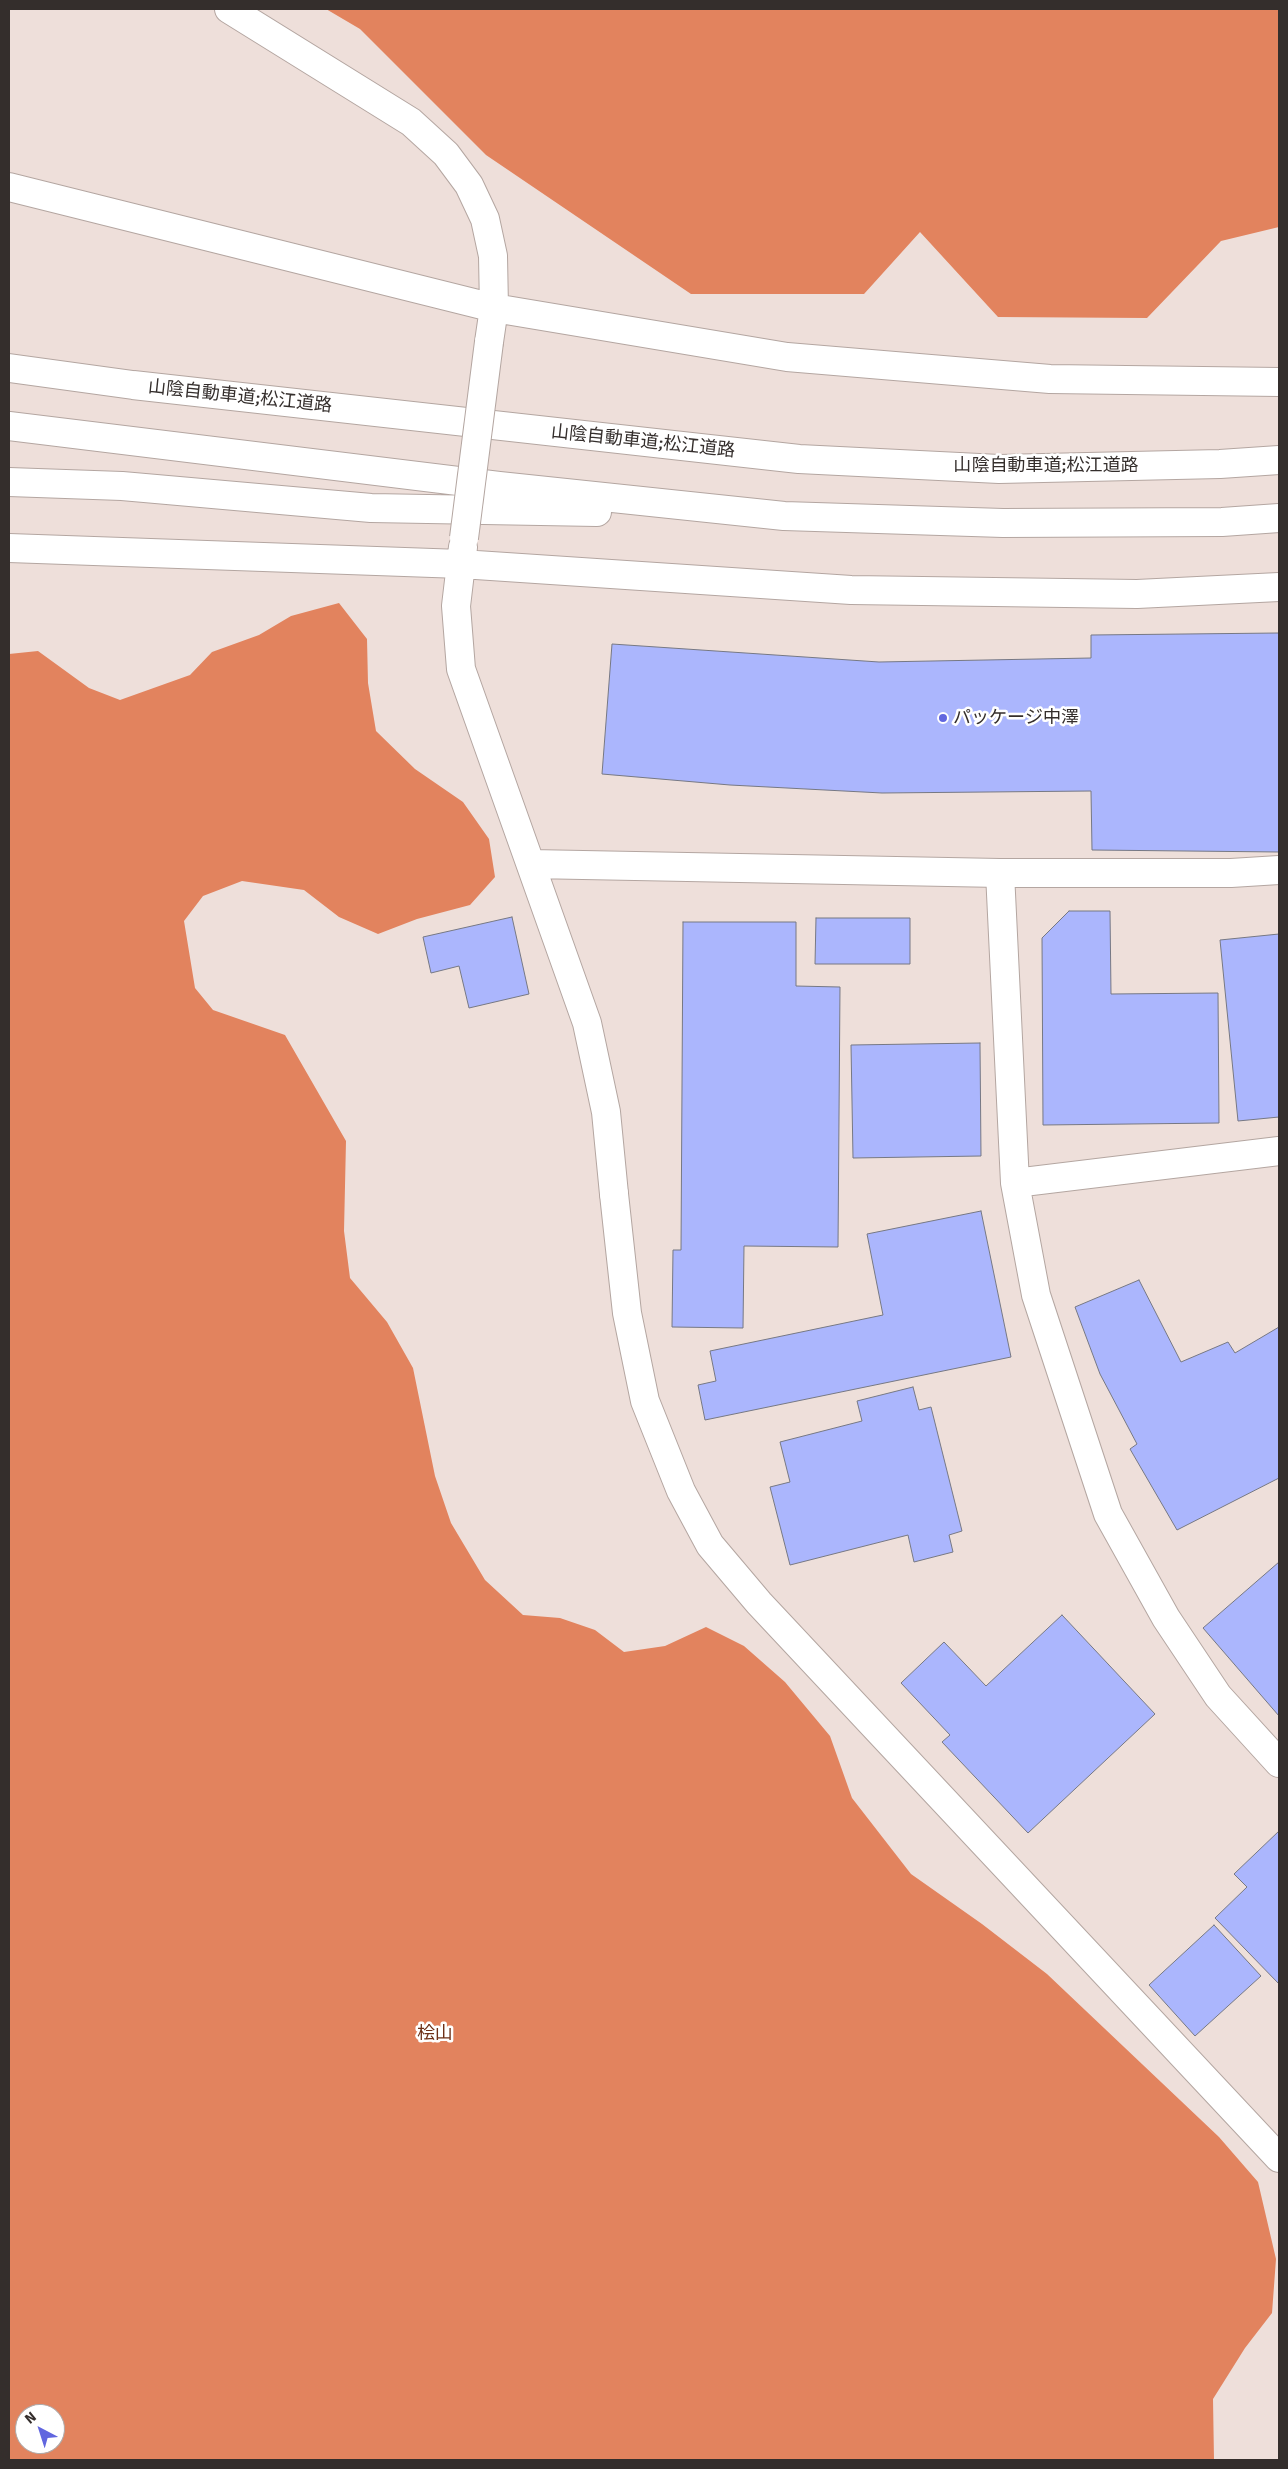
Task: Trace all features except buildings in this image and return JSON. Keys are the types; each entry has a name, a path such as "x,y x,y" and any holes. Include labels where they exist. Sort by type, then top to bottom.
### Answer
{"main road":[{"path":"229,9 411,122 446,154 469,185 485,219 494,256 494,308 456,606 461,669 587,1023 606,1112 627,1313 645,1401 681,1491 710,1544 759,1603 1279,2158"},
{"path":"9,187 494,308 787,357 1050,380 1279,382"},
{"name":"山陰自動車道;松江道路","path":"9,368 133,385 799,459 999,468 1220,464 1279,460"},
{"path":"9,426 490,485 784,516"},
{"path":"1220,464 1279,454"},
{"path":"9,482 122,486 371,508 784,516 1003,523 1222,522 1279,518"},
{"path":"9,548 461,564 851,590 1137,594 1279,587"},
{"path":"531,864 1000,873 1231,873 1279,870"},
{"path":"1000,873 1015,1183 1036,1295 1108,1514 1166,1618 1218,1696 1279,1763"},
{"path":"1015,1183 1279,1150"}],"green space":[{"path":"326,9 1279,9 1279,227 1221,241 1147,318 998,317 920,232 864,294 691,294 486,155 360,29"},
{"name":"桧山","path":"339,603 367,639 368,683 376,731 415,769 463,802 489,839 495,877 470,905 417,919 378,934 339,917 304,890 242,881 203,896 184,921 195,988 213,1010 285,1035 346,1141 344,1231 350,1278 387,1322 413,1368 435,1476 451,1523 485,1580 523,1615 560,1618 595,1630 624,1652 665,1646 706,1627 744,1646 785,1682 830,1736 852,1798 911,1874 982,1924 1047,1974 1219,2137 1258,2182 1276,2259 1272,2313 1245,2348 1213,2399 1214,2460 9,2460 9,654 38,651 89,688 120,700 190,675 212,652 259,635 291,616"}],"place":[{"name":"パッケージ中澤","path":"943,718"}]}
